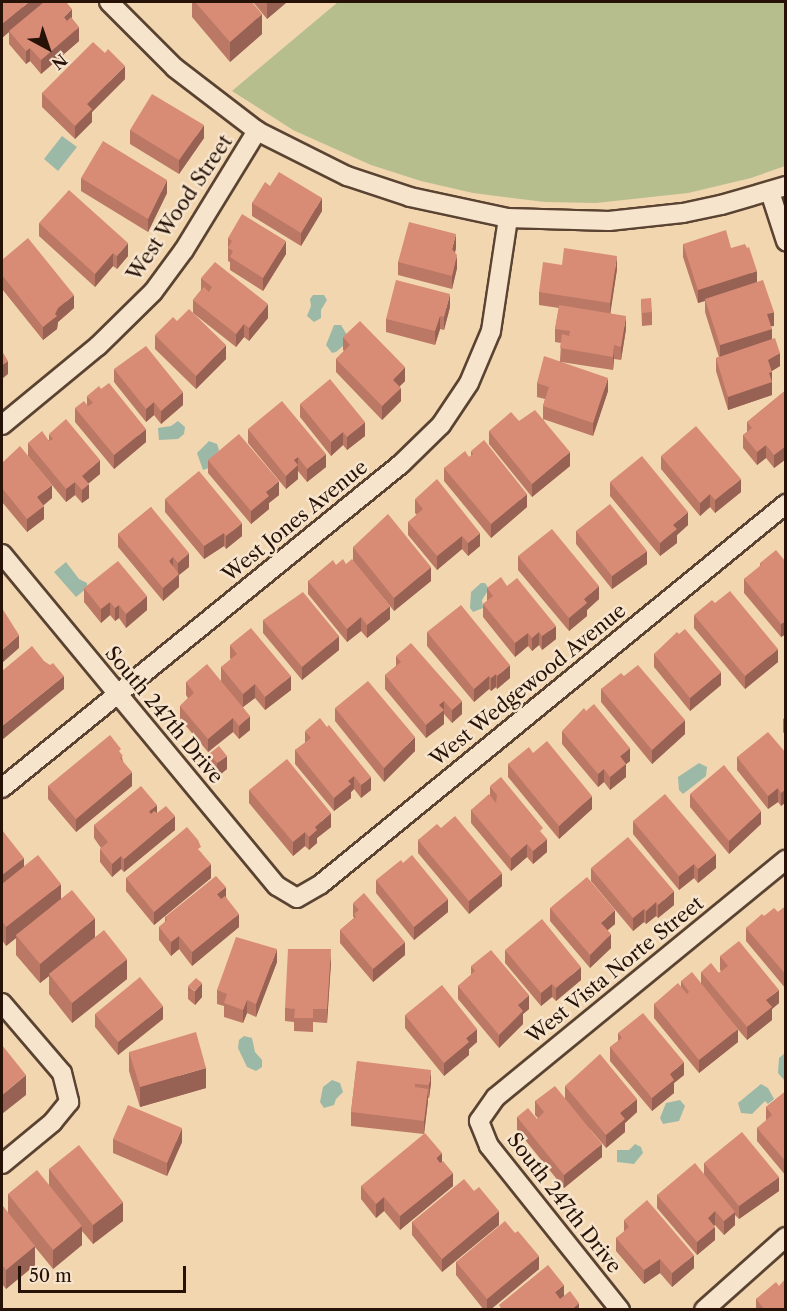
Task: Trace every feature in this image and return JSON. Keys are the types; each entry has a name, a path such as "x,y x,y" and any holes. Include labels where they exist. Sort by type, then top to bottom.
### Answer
{"street":[{"path":"116,4 175,68 257,131 327,167 378,188 446,206 508,218 578,222 645,218 721,206 778,189 786,241"},
{"name":"West Wood Street","path":"2,425 105,340 153,292 184,250 257,131"},
{"name":"West Jones Avenue","path":"2,788 401,464 441,425 469,383 488,339 495,314 508,218"},
{"name":"West Wedgewood Avenue","path":"297,898 331,877 786,504"},
{"name":"South 247th Drive","path":"2,554 277,886 297,898"},
{"name":"West Vista Norte Street","path":"479,1121 496,1097 786,860"},
{"path":"2,1003 62,1073 69,1102 53,1122 2,1164"},
{"name":"South 247th Drive","path":"479,1121 489,1146 620,1310"},
{"path":"704,1310 786,1237"}],"green space":[{"path":"338,2 785,2 785,166 751,178 688,193 596,203 545,202 473,193 421,181 371,165 293,130 232,91"}],"shaded area":[{"path":"62,136 77,147 58,171 44,159"},
{"path":"313,295 324,295 327,300 321,310 321,318 314,322 307,316"},
{"path":"334,325 341,325 350,340 332,353 326,345"},
{"path":"178,421 185,427 184,434 178,439 159,440 158,428 171,426"},
{"path":"209,441 217,444 219,450 209,468 203,470 197,453"},
{"path":"66,562 79,579 87,583 87,588 76,597 54,572"},
{"path":"481,583 485,583 489,589 482,600 483,608 473,612 470,608 471,592"},
{"path":"699,763 707,767 706,776 683,794 679,790 678,777"},
{"path":"244,1036 252,1038 255,1052 262,1060 262,1067 256,1071 247,1067 238,1048 239,1040"},
{"path":"785,1053 786,1080 784,1080 778,1073 779,1058"},
{"path":"332,1080 340,1083 343,1092 334,1105 324,1108 320,1102 323,1087"},
{"path":"761,1084 768,1088 774,1099 768,1104 765,1101 752,1114 741,1113 738,1103"},
{"path":"680,1100 685,1106 679,1121 663,1124 660,1118 666,1103"},
{"path":"635,1144 641,1147 643,1153 634,1164 617,1162 617,1150 629,1150"}],"building":[{"path":"2,2 29,2 2,24"},
{"path":"44,2 66,2 72,9 64,17 67,21 71,17 79,27 41,60 30,48 26,51 9,31"},
{"path":"195,2 252,2 262,14 230,42"},
{"path":"93,42 105,53 108,49 125,66 87,104 92,109 75,126 42,93"},
{"path":"152,94 204,125 179,160 130,130"},
{"path":"103,141 167,180 148,219 81,178"},
{"path":"279,172 322,198 301,233 252,203 265,182 270,186"},
{"path":"69,190 128,243 117,256 113,253 95,274 39,223"},
{"path":"242,214 286,241 263,278 230,257 233,251 228,248 232,241 228,238"},
{"path":"409,222 456,234 452,249 457,255 452,276 398,262"},
{"path":"726,230 731,248 745,244 747,248 749,247 757,271 698,290 683,244"},
{"path":"28,238 74,295 58,308 55,314 57,316 43,327 2,275 2,260"},
{"path":"564,248 617,256 610,303 539,292 543,262 562,265"},
{"path":"215,262 268,304 249,328 244,324 236,334 193,300 204,287 209,292 212,287 201,278"},
{"path":"396,280 450,294 444,317 440,316 435,331 386,319"},
{"path":"763,280 774,312 767,314 772,329 720,345 705,299"},
{"path":"651,298 652,312 642,313 641,299"},
{"path":"559,305 626,316 621,347 614,345 613,357 560,348 562,334 569,336 570,331 555,329"},
{"path":"189,309 226,345 196,376 155,335 173,317 177,321"},
{"path":"360,321 405,367 393,380 401,388 382,406 336,359 350,345 343,337"},
{"path":"775,338 780,353 768,360 772,382 728,397 716,358"},
{"path":"146,346 183,392 161,411 154,402 146,409 114,369"},
{"path":"2,351 8,361 2,365"},
{"path":"544,356 608,378 593,423 543,406 549,387 537,383"},
{"path":"330,379 365,422 347,437 343,432 331,442 300,404"},
{"path":"109,383 146,429 114,455 75,408 84,401 88,406 93,403 87,396 99,386 101,389"},
{"path":"786,390 786,446 774,455 766,445 757,452 743,435 752,428 747,422"},
{"path":"282,401 326,454 307,469 298,457 294,460 298,465 286,476 248,429"},
{"path":"535,410 570,452 532,484 489,431 511,412 519,421"},
{"path":"66,419 100,460 82,476 89,484 82,490 75,482 66,489 28,443 42,431 49,441 53,439 49,434"},
{"path":"696,426 741,479 715,500 710,494 700,503 661,456"},
{"path":"239,434 279,481 266,492 269,496 251,511 208,460"},
{"path":"484,440 527,494 491,524 444,468 465,451 469,457 473,454 471,451"},
{"path":"20,446 52,485 37,497 44,506 27,519 2,488 2,463"},
{"path":"642,456 688,512 673,525 677,529 660,543 610,482"},
{"path":"199,471 242,523 226,536 224,533 204,546 165,499"},
{"path":"437,479 480,533 468,543 462,536 437,556 408,522 423,509 415,499"},
{"path":"610,504 647,551 612,576 576,531"},
{"path":"151,507 189,553 178,563 173,557 169,561 179,574 163,588 118,534"},
{"path":"388,514 431,567 394,598 353,547"},
{"path":"552,529 599,586 584,599 587,603 569,618 518,556"},
{"path":"776,550 786,562 786,621 781,624 744,579"},
{"path":"343,559 346,564 352,559 390,606 367,625 361,617 347,629 308,581 333,560 336,565"},
{"path":"118,561 147,596 126,614 119,605 115,608 110,602 101,609 84,588"},
{"path":"501,577 507,586 517,578 556,626 542,636 539,632 532,638 528,633 515,643 483,604 493,596 487,588"},
{"path":"730,591 778,649 745,676 694,615 712,600 715,603"},
{"path":"303,592 339,636 302,667 263,620"},
{"path":"461,605 510,665 497,676 496,674 491,678 489,676 474,689 427,632"},
{"path":"2,608 19,635 2,650"},
{"path":"251,628 291,676 265,697 255,684 243,694 221,667 237,654 230,645"},
{"path":"685,629 721,672 690,698 654,654 677,632 679,634"},
{"path":"411,643 462,701 452,710 444,701 439,705 444,710 426,725 385,675 401,662 396,656"},
{"path":"32,646 44,661 50,665 53,663 64,676 2,726 2,671"},
{"path":"207,664 250,716 239,726 233,718 208,739 180,706 194,693 186,682"},
{"path":"638,665 685,720 652,750 601,689 621,673 624,676"},
{"path":"368,681 415,737 384,768 335,708"},
{"path":"594,704 630,748 620,756 626,764 610,777 604,769 598,774 562,731 584,708 586,711"},
{"path":"320,718 327,727 329,725 371,777 361,785 354,776 348,781 351,784 334,798 295,750 311,738 305,731"},
{"path":"768,732 786,753 786,789 781,793 778,788 768,796 737,757"},
{"path":"110,735 121,749 119,751 123,756 120,758 132,772 76,819 48,786"},
{"path":"547,741 592,796 559,826 508,764 529,747 533,753"},
{"path":"219,746 227,756 217,763 209,754"},
{"path":"287,759 331,813 315,827 317,830 309,837 305,832 293,842 249,790"},
{"path":"724,765 761,811 729,841 690,794"},
{"path":"501,777 543,828 540,831 547,839 533,851 527,844 511,858 471,810 489,794 496,803 497,795 490,786"},
{"path":"141,786 157,805 149,811 151,814 154,811 157,813 166,806 175,816 124,859 121,856 112,864 100,849 108,842 94,825"},
{"path":"665,794 716,854 698,869 694,864 679,876 633,821"},
{"path":"455,816 502,873 469,901 418,840 437,824 441,828"},
{"path":"187,827 198,840 201,847 198,849 211,864 154,912 126,878"},
{"path":"2,830 24,858 2,875"},
{"path":"628,837 674,891 658,905 656,902 633,918 591,868"},
{"path":"38,855 61,884 6,927 2,921 2,884"},
{"path":"412,855 448,899 414,927 376,880 401,860 403,863"},
{"path":"216,876 226,887 217,894 221,899 225,896 239,914 192,952 179,936 171,942 159,927 167,920 165,917"},
{"path":"587,877 615,910 601,923 611,934 590,955 550,908"},
{"path":"72,890 95,918 40,964 16,935"},
{"path":"364,893 405,942 373,969 340,930 356,917 354,914 359,910 353,903"},
{"path":"786,906 786,975 746,928 762,914 764,916 774,908 778,912"},
{"path":"542,919 581,967 556,988 552,984 541,993 505,950"},
{"path":"104,930 127,959 72,1003 49,974"},
{"path":"236,937 277,949 256,1004 247,1000 243,1010 224,1003 227,994 217,990"},
{"path":"739,941 779,990 766,1000 772,1007 747,1027 701,972 711,963 719,973 728,966 720,956"},
{"path":"288,949 331,949 327,1009 313,1009 313,1018 294,1018 295,1009 285,1008"},
{"path":"491,950 529,995 518,1005 523,1011 499,1035 458,986 475,971 471,966"},
{"path":"692,972 738,1029 699,1060 654,1004 678,983 687,994 689,992 681,981"},
{"path":"140,977 163,1006 118,1042 95,1014"},
{"path":"196,978 202,983 195,991 188,986"},
{"path":"442,985 477,1029 466,1038 469,1042 444,1063 405,1015"},
{"path":"643,1013 684,1062 670,1074 674,1080 652,1098 610,1047 622,1038 618,1033"},
{"path":"196,1032 206,1068 140,1087 129,1052"},
{"path":"2,1045 26,1075 2,1095"},
{"path":"600,1054 637,1099 620,1113 625,1119 606,1135 565,1086"},
{"path":"357,1061 431,1070 429,1085 415,1084 415,1087 428,1089 424,1121 351,1112"},
{"path":"555,1086 602,1144 564,1175 517,1117 528,1108 537,1119 544,1112 535,1101"},
{"path":"786,1091 786,1162 757,1128 772,1115 766,1107"},
{"path":"128,1105 182,1128 167,1163 113,1139"},
{"path":"742,1132 779,1177 739,1206 704,1163"},
{"path":"425,1133 442,1153 436,1158 440,1163 443,1161 453,1173 400,1216 384,1197 376,1204 361,1186"},
{"path":"79,1145 123,1202 93,1225 49,1169"},
{"path":"695,1163 735,1212 724,1221 715,1211 708,1218 715,1227 697,1242 657,1195"},
{"path":"37,1170 82,1226 53,1250 8,1194"},
{"path":"464,1179 474,1191 479,1187 499,1211 442,1259 412,1222"},
{"path":"647,1200 694,1255 672,1273 660,1259 644,1270 616,1238 629,1227 624,1220"},
{"path":"2,1205 35,1246 6,1270 2,1265"},
{"path":"505,1221 515,1233 518,1231 539,1256 487,1299 456,1262"},
{"path":"548,1265 564,1285 555,1292 560,1299 570,1291 579,1303 571,1310 502,1310 499,1305"},
{"path":"786,1278 786,1310 765,1310 756,1299 776,1282 779,1286"}]}
